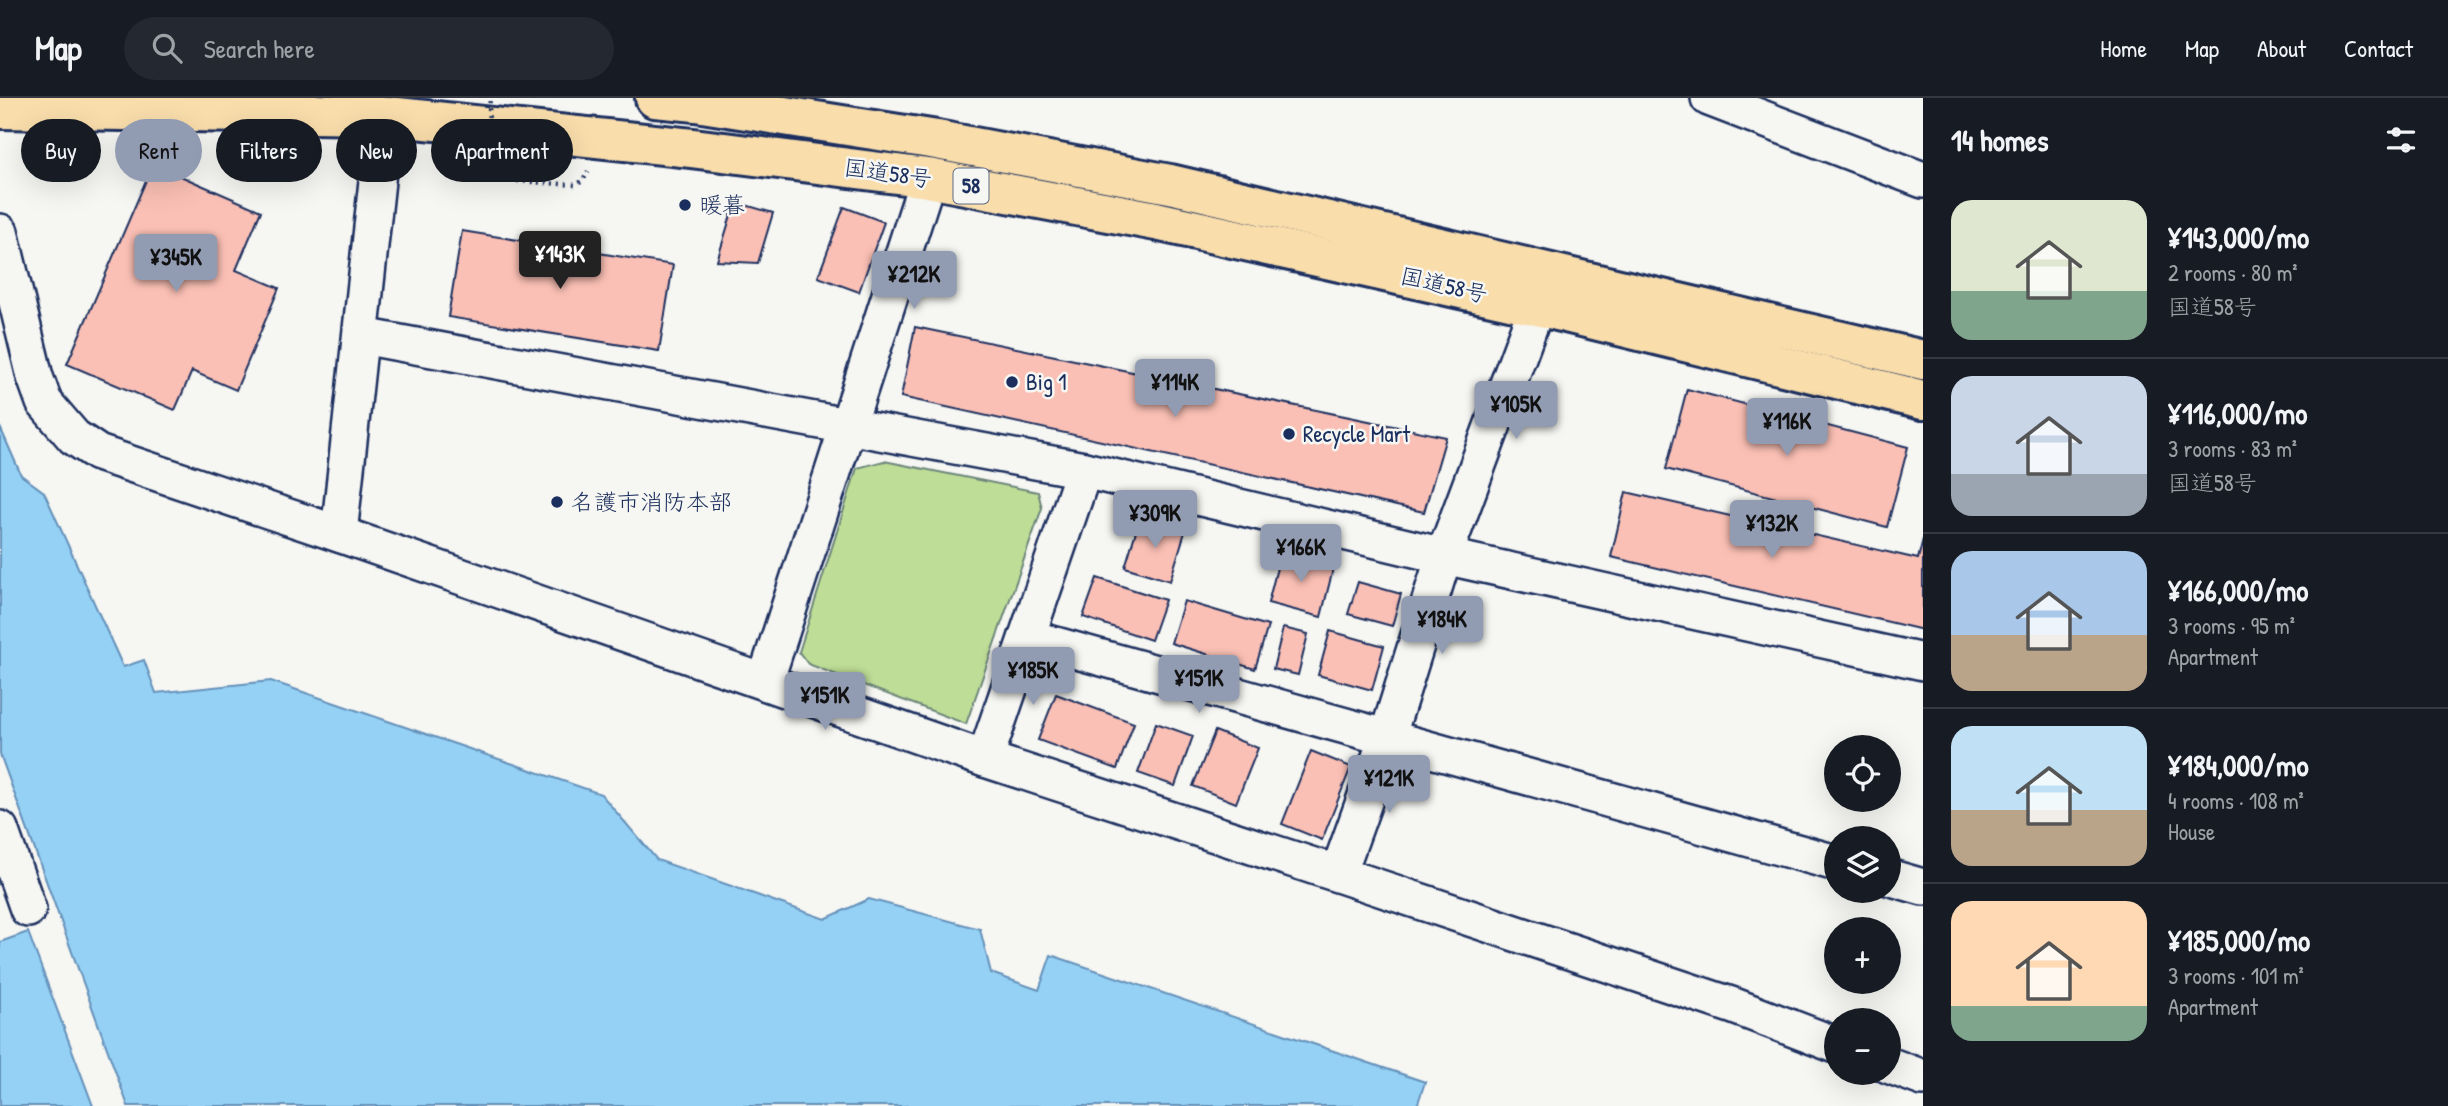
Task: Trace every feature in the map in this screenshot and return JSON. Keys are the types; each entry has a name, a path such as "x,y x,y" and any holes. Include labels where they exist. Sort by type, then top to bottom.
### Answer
{"highway":[{"name":"国道58号","path":"655,98 937,140 1170,184 1923,360"},
{"name":"国道58号","path":"0,109 378,115 692,148 928,178 1156,221 1537,306 1923,400"}],"street":[{"path":"1709,98 1923,180"},
{"path":"339,534 380,153 378,115"},
{"path":"765,682 928,178"},
{"path":"0,232 44,402 74,437 98,453 985,759 1734,1006 1824,1040"},
{"path":"1338,874 1387,738 1444,556 1537,306"},
{"path":"362,336 1084,470 1444,556 1923,662"},
{"path":"985,759 1084,470"},
{"path":"1027,637 1824,860"},
{"path":"0,829 28,909"},
{"path":"1901,881 1923,887"},
{"path":"1901,1070 1923,1078"}],"path":[{"path":"488,119 490,98"},
{"path":"532,182 575,185 583,181 589,171 580,171"}],"green space":[{"path":"884,461 1038,492 1042,508 966,724 808,664 799,652 857,468"}],"water":[{"path":"0,427 21,475 44,492 123,667 144,660 156,693 271,681 601,794 657,860 825,919 869,899 980,929 991,973 1039,990 1051,955 1425,1082 1417,1106 128,1106 0,754"},
{"path":"28,932 93,1106 0,1106 0,942"}],"building":[{"path":"145,182 194,182 261,211 236,270 279,288 236,390 192,371 175,410 67,364"},
{"path":"735,202 773,213 758,263 717,261"},
{"path":"844,207 884,222 859,292 818,277"},
{"path":"462,231 673,265 659,351 448,317"},
{"path":"915,327 1446,437 1424,512 901,397"},
{"path":"1687,389 1908,447 1887,527 1666,469"},
{"path":"1626,492 1918,559 1923,539 1923,630 1611,557"},
{"path":"1140,518 1185,532 1170,581 1125,567"},
{"path":"1281,552 1334,565 1321,617 1268,603"},
{"path":"1097,578 1165,600 1151,640 1083,617"},
{"path":"1358,582 1401,594 1392,626 1348,614"},
{"path":"1184,601 1268,626 1255,669 1171,643"},
{"path":"1283,628 1308,634 1298,675 1273,669"},
{"path":"1330,631 1384,646 1372,690 1318,675"},
{"path":"1056,694 1134,723 1117,769 1038,740"},
{"path":"1156,723 1193,736 1175,786 1138,773"},
{"path":"1215,731 1258,748 1236,803 1193,786"},
{"path":"1311,751 1351,767 1322,840 1282,824"}],"place":[{"name":"暖暮","path":"685,205"},
{"name":"Big 1","path":"1012,382"},
{"name":"Recycle Mart","path":"1289,434"},
{"name":"名護市消防本部","path":"557,502"}]}
